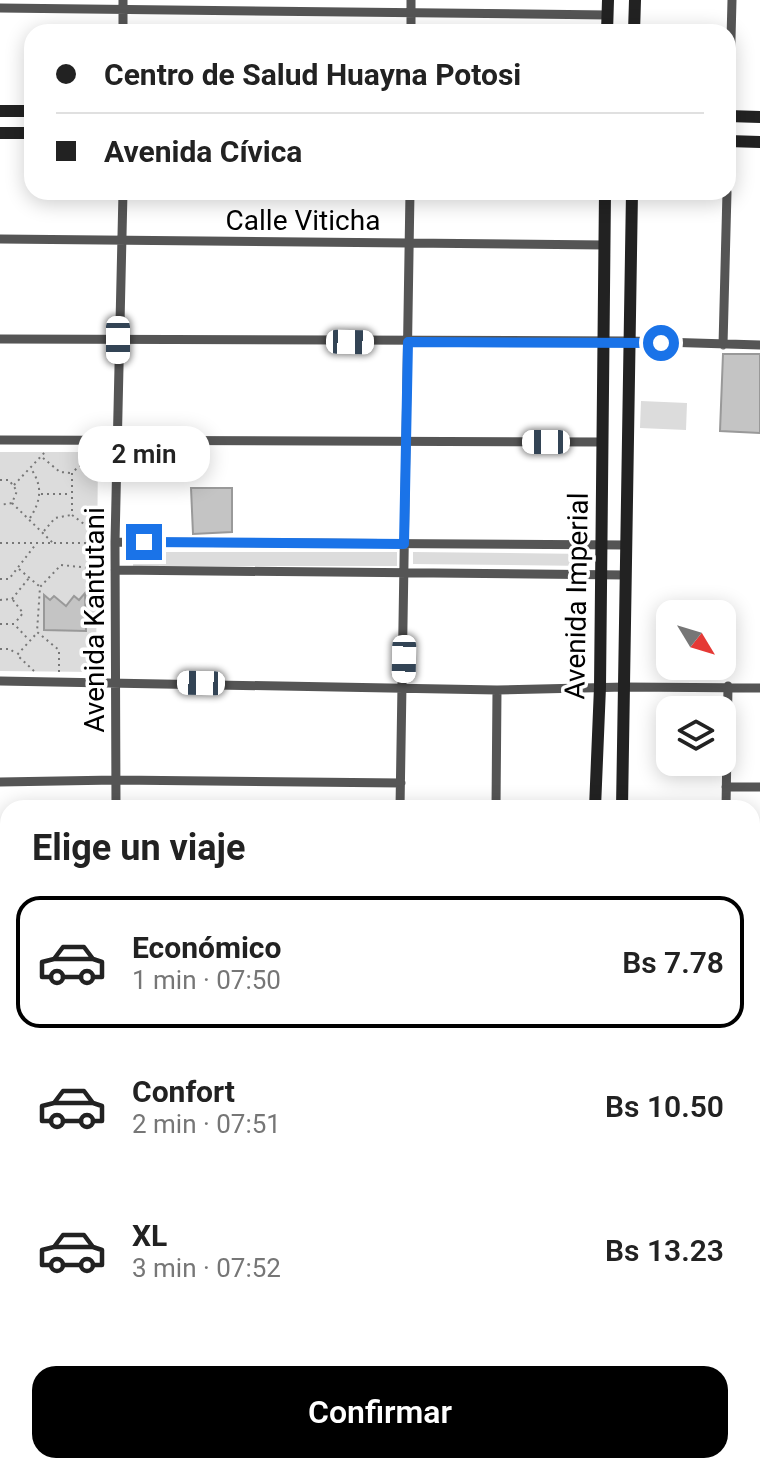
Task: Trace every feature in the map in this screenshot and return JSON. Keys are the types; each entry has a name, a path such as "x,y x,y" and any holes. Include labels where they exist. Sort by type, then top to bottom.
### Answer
{"street":[{"path":"607,24 608,0"},
{"path":"634,24 635,0"},
{"path":"731,24 732,0"},
{"path":"0,8 13,4 411,6 608,15"},
{"path":"0,111 24,111"},
{"path":"736,116 760,117"},
{"path":"0,133 24,133"},
{"path":"736,141 760,142"},
{"name":"Avenida Kantutani","path":"116,800 115,542 123,200"},
{"path":"400,800 410,200"},
{"name":"Avenida Imperial","path":"595,800 600,687 605,200"},
{"name":"Avenida Imperial","path":"622,800 632,200"},
{"path":"723,345 727,200"},
{"name":"Calle Viticha","path":"0,239 605,245"},
{"path":"0,339 630,341 760,345"},
{"path":"0,440 603,442"},
{"path":"115,542 626,545"},
{"path":"115,575 625,575"},
{"path":"0,681 497,690 760,688"},
{"path":"726,800 728,686"},
{"path":"496,800 497,690"},
{"path":"0,782 401,783"},
{"path":"726,787 760,787"}],"path":[{"path":"14,485 46,452 46,441"},
{"path":"41,457 60,472 72,473"},
{"path":"72,515 72,473 79,466 116,465"},
{"path":"29,520 38,506 40,494 38,482 30,468"},
{"path":"0,480 9,480 17,496 12,503 0,505"},
{"path":"40,494 72,494"},
{"path":"12,503 54,544"},
{"path":"42,533 55,518 72,515 84,524 116,526"},
{"path":"0,543 115,542"},
{"path":"0,579 9,579 37,543"},
{"path":"17,655 37,632 40,587 61,565 90,568 97,579 115,575"},
{"path":"17,568 40,587"},
{"path":"12,599 29,578"},
{"path":"0,600 12,599 19,604 23,613 14,624"},
{"path":"0,624 14,624 30,640"},
{"path":"37,632 59,650 59,681"},
{"path":"0,649 10,649 17,655 34,671 34,681"}],"shaded area":[{"path":"641,401 687,403 686,430 640,428"},
{"path":"0,452 98,452 96,672 0,671"},
{"path":"134,552 397,552 397,566 133,566"},
{"path":"413,552 588,554 588,566 413,564"}],"building":[{"path":"723,354 760,354 760,433 720,431"},
{"path":"191,488 232,488 232,532 193,534"},
{"path":"85,593 86,631 44,630 44,595 50,600 54,596 66,606 74,596 79,600"}],"route":[{"path":"144,542 404,544 408,342 661,343"}]}
